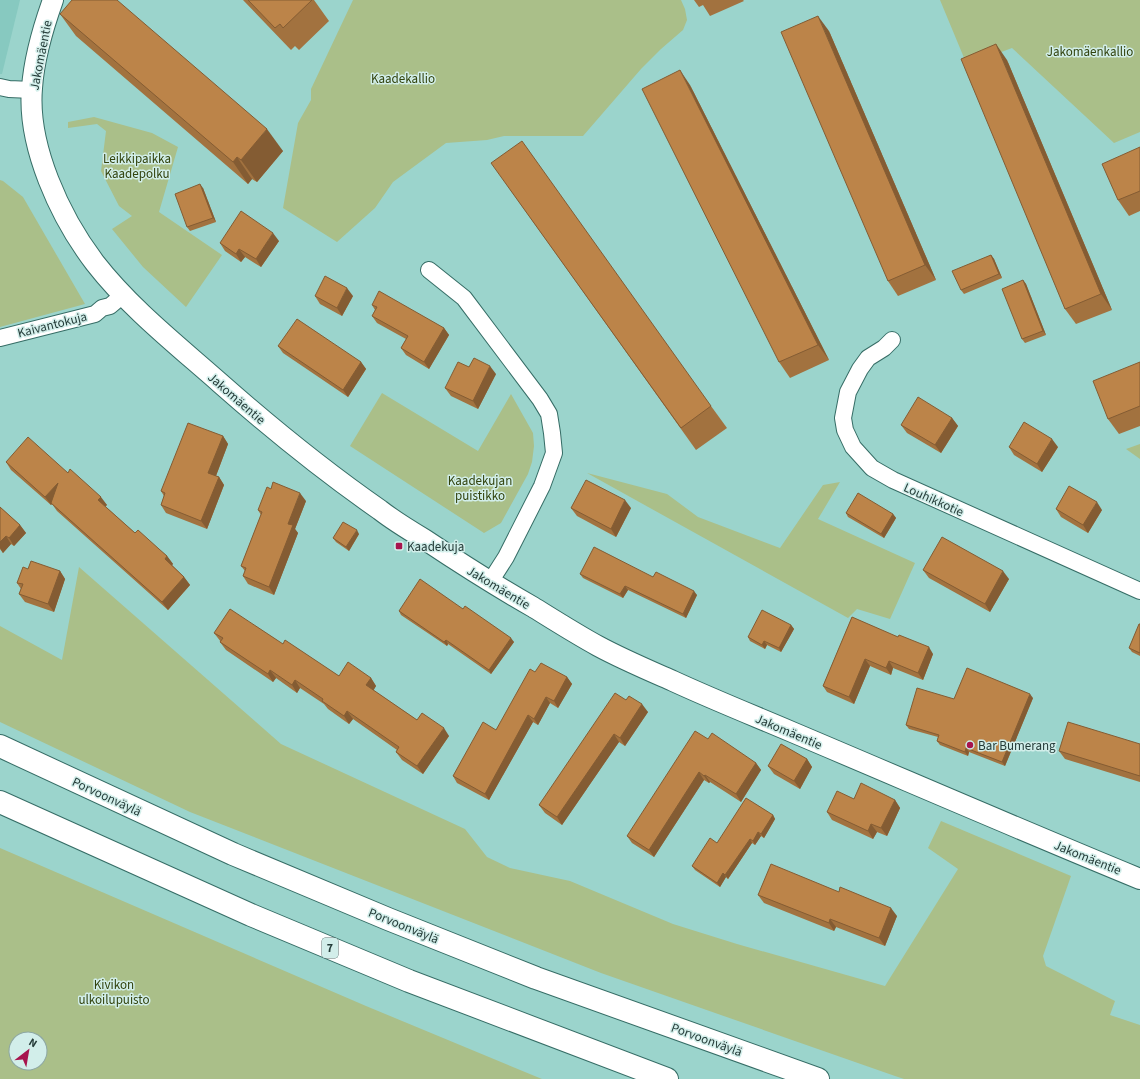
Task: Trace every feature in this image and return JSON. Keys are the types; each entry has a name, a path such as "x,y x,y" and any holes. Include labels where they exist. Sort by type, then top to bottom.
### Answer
{"highway":[{"name":"Porvoonväylä","path":"0,746 233,854 388,919 536,978 818,1079"},
{"name":"7","path":"0,802 251,915 409,981 666,1079"}],"street":[{"name":"Jakomäentie","path":"53,0 45,21 37,57 32,90 33,113 36,138 46,174 67,221 94,262 123,295 146,318 235,397 324,469 383,512 490,582 599,646 641,668 1001,822 1140,879"},
{"path":"0,87 8,89 32,90"},
{"path":"429,270 464,298 540,399 549,414 554,453 542,486 506,557 490,582"},
{"name":"Kaivantokuja","path":"0,338 95,314 102,308 110,306 123,295"},
{"name":"Louhikkotie","path":"892,340 884,348 868,358 860,369 848,392 844,408 843,418 845,430 853,447 872,468 893,480 1140,591"}],"shaded area":[{"path":"0,0 20,0 2,74 0,74"}],"green space":[{"name":"Kaadekallio","path":"353,0 681,0 685,9 687,20 683,30 641,69 583,136 504,136 487,140 446,143 393,182 375,208 337,242 283,208 298,123 311,100 311,89"},
{"name":"Jakomäenkallio","path":"940,0 1140,0 1140,132 1114,143 1012,48 967,65"},
{"name":"Leikkipaikka Kaadepolku","path":"94,117 152,133 178,147 159,212 222,255 186,307 143,267 112,229 132,216 119,206 101,171 106,131 97,124 68,128 68,122"},
{"path":"0,180 23,197 85,304 0,327"},
{"name":"Kaadekujan puistikko","path":"382,393 478,451 511,394 533,433 534,446 532,462 528,474 501,523 484,533 350,446"},
{"path":"1140,444 1140,459 1126,449"},
{"path":"587,473 667,494 698,517 780,548 823,485 840,482 818,519 915,563 890,619 857,609 848,618"},
{"path":"79,567 281,744 465,829 487,857 510,868 570,881 673,924 737,944 885,986 958,869 928,848 941,821 1071,876 1043,956 1046,966 1115,1001 1110,1015 1140,1025 1140,1079 904,1079 601,973 190,812 0,722 0,626 62,660"},
{"name":"Kivikon ulkoilupuisto","path":"0,848 366,1006 542,1079 0,1079"}],"building":[{"path":"72,0 117,0 267,129 241,160 237,157 233,162 60,14"},
{"path":"248,0 312,0 283,28 280,24 275,28"},
{"path":"818,16 925,265 888,281 781,32"},
{"path":"996,44 1101,294 1065,309 961,59"},
{"path":"680,70 818,345 779,362 642,89"},
{"path":"522,141 711,406 681,428 491,163"},
{"path":"1140,147 1140,191 1118,200 1102,164"},
{"path":"200,184 213,218 187,227 175,194"},
{"path":"241,211 273,233 256,259 239,249 236,254 220,243"},
{"path":"991,255 999,274 961,290 952,271"},
{"path":"325,276 347,288 337,308 315,296"},
{"path":"1023,280 1043,331 1022,339 1002,289"},
{"path":"379,291 444,328 424,362 401,348 408,336 372,316 377,307 372,305"},
{"path":"297,319 361,362 343,390 278,346"},
{"path":"474,358 490,366 473,401 445,388 458,362 469,367"},
{"path":"1140,362 1140,406 1108,419 1093,381"},
{"path":"918,397 952,418 935,445 901,425"},
{"path":"1024,422 1052,439 1037,464 1009,447"},
{"path":"188,423 223,436 208,473 219,477 201,521 161,505 165,493 161,491"},
{"path":"28,437 68,473 70,469 101,497 98,500 135,533 138,530 167,556 165,559 184,577 162,602 51,503 58,483 45,497 6,462"},
{"path":"586,480 625,500 611,529 571,508"},
{"path":"273,482 300,493 288,524 293,525 269,587 243,576 246,568 241,566 262,512 258,510 267,487 271,489"},
{"path":"1069,486 1097,502 1083,525 1056,509"},
{"path":"858,493 893,514 881,534 846,513"},
{"path":"0,507 20,525 9,538 6,536 0,542"},
{"path":"343,522 357,530 346,547 333,538"},
{"path":"942,537 1003,571 985,604 923,570"},
{"path":"594,547 653,577 656,572 694,591 683,614 625,586 620,594 580,574"},
{"path":"31,561 60,571 48,604 19,594 23,584 17,583 23,567 28,569"},
{"path":"420,579 463,609 465,606 511,638 489,670 446,640 444,642 399,611"},
{"path":"230,609 283,644 285,640 339,676 348,662 371,678 366,685 417,720 422,713 444,728 417,766 396,752 399,747 347,711 344,716 322,701 323,699 295,680 292,685 270,670 268,674 220,642 223,638 214,633"},
{"path":"762,610 791,625 779,648 764,641 762,645 748,637"},
{"path":"852,617 898,637 899,635 929,647 918,673 889,661 886,668 865,659 849,697 823,686"},
{"path":"1140,624 1140,653 1129,648"},
{"path":"541,663 567,677 554,701 546,697 534,719 528,715 485,794 453,776 483,722 496,730 530,669 535,672"},
{"path":"967,668 1030,694 1002,762 966,748 965,752 937,741 939,735 906,725 917,688 954,699"},
{"path":"615,693 626,700 629,696 642,704 620,738 614,734 557,817 539,805"},
{"path":"1068,722 1140,744 1140,776 1059,751"},
{"path":"695,731 708,739 712,733 756,763 736,794 699,772 649,850 627,836"},
{"path":"781,744 807,759 794,781 768,766"},
{"path":"861,783 895,800 881,828 871,824 868,831 827,812 837,791 854,799"},
{"path":"746,798 773,815 761,834 758,832 753,841 750,839 725,875 723,873 717,883 692,866 710,838 717,843"},
{"path":"771,864 839,892 840,887 891,908 879,938 830,919 829,923 758,895"}],"place":[{"name":"Kaadekuja","path":"399,546"},
{"name":"Bar Bumerang","path":"970,745"}]}
